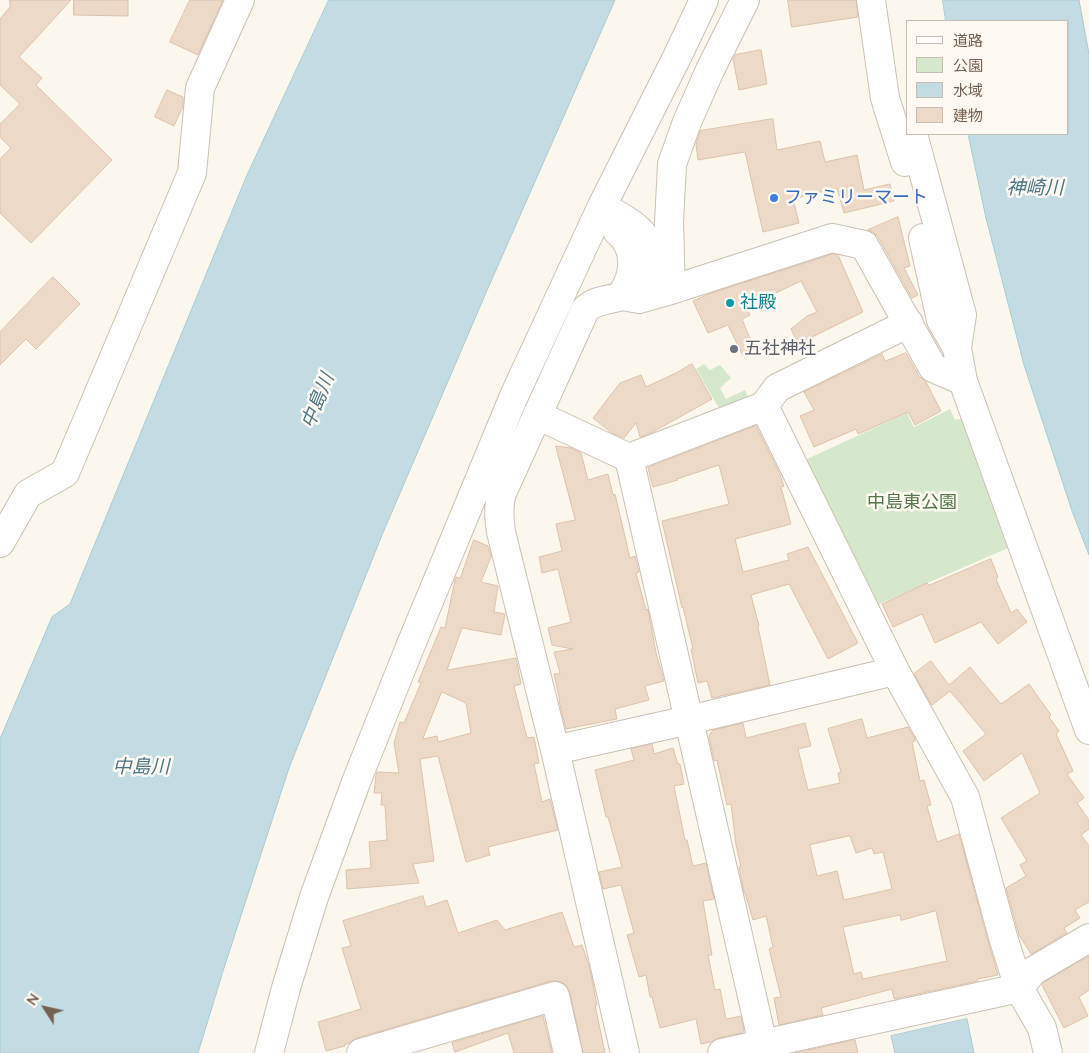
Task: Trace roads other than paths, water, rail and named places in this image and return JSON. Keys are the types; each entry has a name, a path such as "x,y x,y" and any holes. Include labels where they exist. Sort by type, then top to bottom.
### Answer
{"street":[{"path":"0,543 28,494 65,473 192,173 200,88 240,0"},
{"path":"268,1053 314,897 356,782 413,638 514,396 602,206 704,0"},
{"path":"671,290 669,223 672,164 687,122 710,70 745,0"},
{"path":"871,0 885,98 905,160 941,320 957,348"},
{"path":"886,0 896,75 906,109"},
{"path":"915,142 962,314 957,348 963,381 1089,730"},
{"path":"602,206 625,219 646,238 651,248 652,257 648,272 641,285 622,296 594,302 584,310 502,493 499,503 499,516 625,1053"},
{"path":"602,206 617,231 626,240 632,255 632,276 622,296"},
{"path":"646,238 658,237 664,233 669,223"},
{"path":"622,296 638,299 671,290 832,238 864,245 933,368 963,381"},
{"path":"537,415 629,458 764,406 777,388 909,323"},
{"path":"764,406 895,671 965,798 1019,988 1042,1028 1048,1053"},
{"path":"629,458 764,1048"},
{"path":"555,750 895,671"},
{"path":"722,1053 764,1048 1019,988 1033,970 1089,938"},
{"path":"362,1053 555,996 568,1053"}],"water":[{"name":"中島川","path":"329,0 615,0 382,535 289,768 198,1053 0,1053 0,739 52,617 70,604 247,175"},
{"name":"神崎川","path":"943,0 1079,0 1089,54 1089,555 1072,511 1024,365 986,218 968,135 1069,135 1069,20 946,20"},
{"path":"967,1019 974,1053 895,1053 891,1036"}],"place":[{"name":"ファミリーマート","path":"774,198"},
{"name":"社殿","path":"730,303"},
{"name":"五社神社","path":"734,349"}],"park label":[{"name":"中島東公園","path":"912,503"}]}
